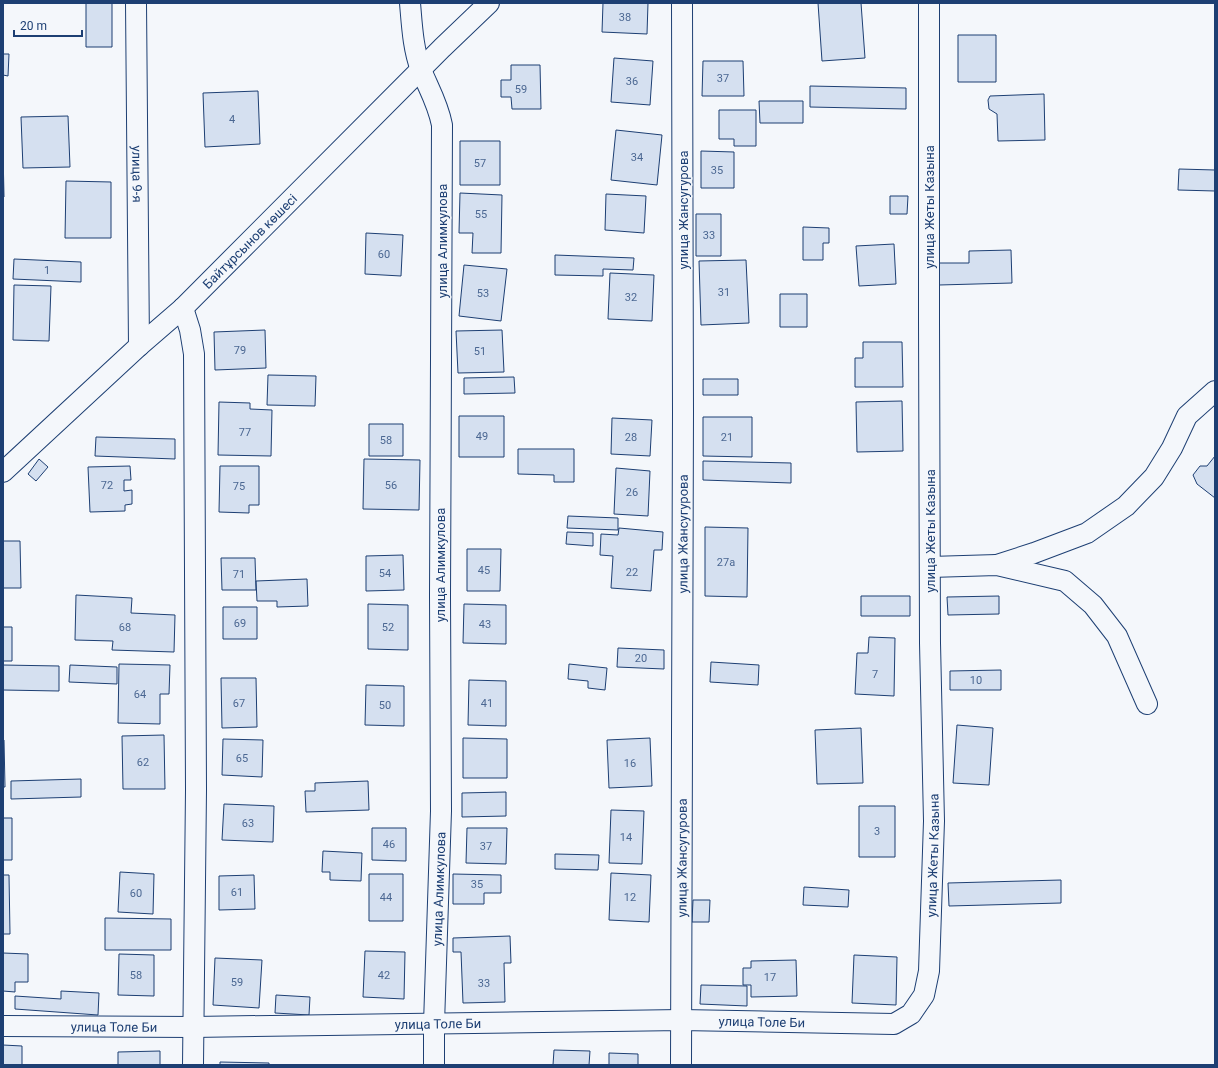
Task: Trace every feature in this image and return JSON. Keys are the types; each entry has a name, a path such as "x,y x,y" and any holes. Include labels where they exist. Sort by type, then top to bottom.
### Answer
{"street":[{"name":"улица 9-я","path":"136,3 139,346"},
{"name":"улица Алимкулова","path":"410,3 413,42 421,70 440,112 442,125 440,596 441,811 434,1065"},
{"name":"Байтұрсынов көшесі","path":"3,472 139,346 183,308 489,3"},
{"name":"улица Жансугурова","path":"682,3 682,1065"},
{"name":"улица Жеты Казына","path":"873,1024 894,1024 911,1014 924,996 929,971 934,821 930,643 929,3"},
{"path":"183,308 190,330 194,354 196,790 192,1065"},
{"path":"997,565 1087,533 1126,506 1154,477 1172,448 1187,416 1215,391"},
{"path":"930,567 997,565 1065,581 1093,605 1117,636 1147,704"},
{"name":"улица Толе Би","path":"3,1026 193,1027 681,1020 873,1024"}],"building":[{"path":"86,3 112,3 112,47 86,47"},
{"path":"603,3 648,3 647,34 602,32"},
{"path":"818,3 861,3 865,58 822,61"},
{"path":"958,35 996,35 996,82 958,82"},
{"path":"3,54 9,54 8,76 3,75"},
{"path":"614,58 653,61 650,105 611,102"},
{"path":"703,61 743,61 744,96 702,96"},
{"path":"511,65 540,65 541,109 512,109 511,97 501,97 501,80 511,80"},
{"path":"810,86 906,88 906,109 810,107"},
{"path":"258,91 260,144 205,147 203,93"},
{"path":"1044,94 1045,140 998,141 997,114 989,109 988,100 990,96"},
{"path":"759,101 803,101 803,123 760,123"},
{"path":"719,110 756,110 756,146 734,146 734,139 719,139"},
{"path":"68,116 70,167 23,168 21,117"},
{"path":"616,130 662,135 657,185 611,180"},
{"path":"460,141 500,141 500,185 460,185"},
{"path":"3,151 4,197 3,197"},
{"path":"701,151 734,152 734,188 701,188"},
{"path":"1179,169 1215,170 1215,191 1178,190"},
{"path":"66,181 111,182 111,238 65,238"},
{"path":"460,193 502,195 501,253 472,253 473,233 459,233"},
{"path":"606,194 646,196 644,233 605,230"},
{"path":"890,196 908,196 907,214 890,214"},
{"path":"696,214 721,214 721,256 696,256"},
{"path":"803,227 829,228 829,243 823,243 823,260 803,260"},
{"path":"366,233 403,235 401,276 365,274"},
{"path":"894,244 896,284 859,286 856,246"},
{"path":"1011,250 1012,283 939,285 938,263 969,263 969,251"},
{"path":"555,255 634,258 633,270 603,269 603,276 555,275"},
{"path":"14,259 81,262 81,282 13,279"},
{"path":"746,260 749,323 701,325 699,261"},
{"path":"464,265 507,269 501,321 459,316"},
{"path":"610,273 654,275 652,321 608,319"},
{"path":"14,285 51,286 49,341 13,340"},
{"path":"780,294 807,294 807,327 780,327"},
{"path":"265,330 266,368 215,370 214,332"},
{"path":"502,330 504,372 458,373 456,331"},
{"path":"863,342 902,342 903,387 855,387 855,358 863,358"},
{"path":"268,375 316,376 315,406 267,405"},
{"path":"514,377 515,393 464,394 464,378"},
{"path":"703,379 738,379 738,395 703,395"},
{"path":"902,401 903,451 857,452 856,402"},
{"path":"219,402 250,403 250,409 272,410 271,456 218,455"},
{"path":"459,416 504,416 504,457 459,457"},
{"path":"703,417 752,417 752,457 703,456"},
{"path":"612,418 652,420 650,456 611,454"},
{"path":"369,424 403,424 403,456 369,456"},
{"path":"96,437 175,439 175,459 95,456"},
{"path":"518,449 574,449 574,482 554,482 554,475 518,474"},
{"path":"1215,456 1215,498 1197,484 1193,475 1200,466 1207,466"},
{"path":"39,459 48,467 36,481 28,474"},
{"path":"364,459 420,460 419,510 363,509"},
{"path":"703,461 791,463 791,483 703,480"},
{"path":"130,466 131,480 124,480 124,491 132,490 132,504 125,505 125,511 90,512 88,467"},
{"path":"220,466 259,466 259,505 249,505 249,513 219,512"},
{"path":"616,468 650,471 648,516 614,514"},
{"path":"568,516 618,518 618,530 567,528"},
{"path":"705,527 748,528 747,597 705,596"},
{"path":"619,528 663,532 662,550 654,550 651,591 611,588 613,556 600,555 601,534 618,535"},
{"path":"567,532 593,533 593,546 566,544"},
{"path":"3,541 20,541 21,588 3,588"},
{"path":"467,549 501,549 500,591 467,591"},
{"path":"403,555 404,590 366,591 366,556"},
{"path":"221,558 255,558 256,590 222,590"},
{"path":"307,579 308,606 277,607 277,601 257,601 256,581"},
{"path":"76,595 132,598 131,613 175,615 174,652 112,650 113,641 75,640"},
{"path":"861,596 910,596 910,616 861,616"},
{"path":"999,596 999,614 948,615 947,597"},
{"path":"368,604 408,605 408,650 368,649"},
{"path":"464,604 506,605 506,644 463,643"},
{"path":"223,607 257,607 257,639 223,639"},
{"path":"3,627 12,627 12,661 3,661"},
{"path":"869,637 895,638 894,696 855,694 857,653 868,653"},
{"path":"618,648 664,650 664,669 617,667"},
{"path":"711,662 759,665 758,685 710,682"},
{"path":"119,664 170,665 169,694 160,694 160,724 118,723"},
{"path":"569,664 607,668 605,690 588,688 588,681 568,679"},
{"path":"3,665 59,666 59,691 3,690"},
{"path":"70,665 117,667 117,684 69,682"},
{"path":"1001,670 1001,690 950,690 950,671"},
{"path":"221,678 256,678 257,727 222,728"},
{"path":"469,680 506,681 506,726 468,725"},
{"path":"366,685 404,686 404,726 365,725"},
{"path":"957,725 993,728 989,785 953,783"},
{"path":"861,728 863,783 817,784 815,730"},
{"path":"164,735 165,789 123,789 122,736"},
{"path":"463,738 507,739 507,778 463,778"},
{"path":"650,738 652,786 609,788 607,740"},
{"path":"223,739 263,740 262,777 222,775"},
{"path":"4,740 5,787 3,787"},
{"path":"81,779 81,797 11,799 11,781"},
{"path":"368,781 369,810 306,812 305,791 315,791 315,783"},
{"path":"506,792 506,816 462,817 462,793"},
{"path":"224,804 274,806 273,842 222,840"},
{"path":"859,806 895,806 895,857 859,857"},
{"path":"611,810 644,811 642,864 609,863"},
{"path":"3,818 12,818 12,860 3,860"},
{"path":"372,828 406,828 406,861 372,860"},
{"path":"467,828 507,828 506,864 466,863"},
{"path":"323,851 362,853 361,881 330,880 330,872 322,872"},
{"path":"555,854 599,855 598,870 555,869"},
{"path":"120,872 154,874 153,914 118,912"},
{"path":"611,873 651,875 649,922 609,920"},
{"path":"369,874 403,874 403,921 369,921"},
{"path":"453,874 501,875 501,893 484,893 484,904 453,904"},
{"path":"3,875 9,875 10,934 3,934"},
{"path":"254,875 255,909 219,910 219,876"},
{"path":"1061,880 1061,903 949,906 948,883"},
{"path":"804,887 849,890 848,907 803,905"},
{"path":"693,900 710,900 709,922 692,922"},
{"path":"105,918 171,919 171,950 105,950"},
{"path":"510,936 511,963 504,963 505,1002 463,1003 461,952 453,952 453,938"},
{"path":"365,951 405,952 404,999 363,997"},
{"path":"3,953 28,954 28,982 15,982 15,992 3,991"},
{"path":"119,954 154,955 154,996 118,995"},
{"path":"854,955 897,957 896,1005 852,1003"},
{"path":"215,958 262,960 259,1008 213,1005"},
{"path":"796,960 797,996 751,997 751,985 743,985 743,968 751,968 751,961"},
{"path":"701,985 747,986 747,1006 700,1004"},
{"path":"61,991 99,993 98,1015 15,1009 15,996 61,999"},
{"path":"276,995 310,997 309,1015 275,1013"},
{"path":"3,1045 22,1046 22,1065 3,1065"},
{"path":"554,1050 590,1051 589,1065 553,1065"},
{"path":"160,1051 160,1065 118,1065 118,1052"},
{"path":"609,1053 638,1054 638,1065 609,1065"},
{"path":"220,1062 269,1063 269,1065 220,1065"}]}
